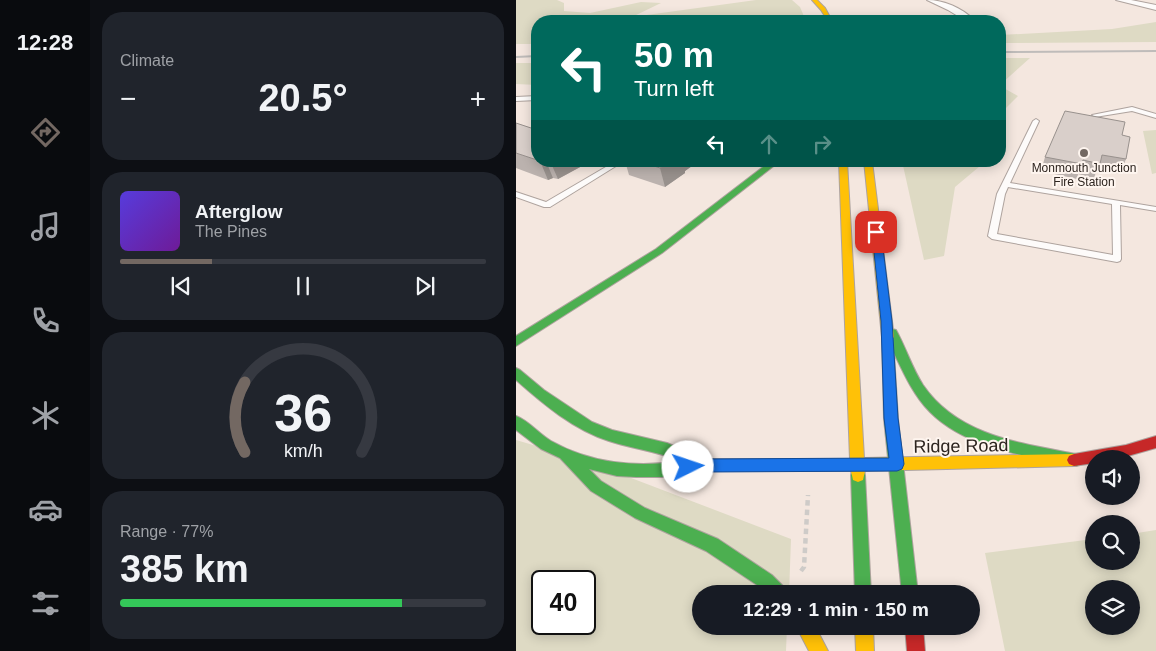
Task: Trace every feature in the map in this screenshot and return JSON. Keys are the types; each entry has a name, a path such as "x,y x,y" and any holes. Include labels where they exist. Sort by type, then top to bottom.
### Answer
{"main road":[{"path":"814,0 826,15"},
{"path":"516,342 659,251 768,167"},
{"path":"843,167 863,585"},
{"path":"869,167 886,321 891,418 909,585"},
{"path":"886,321 902,358 921,392 942,416 979,436 1076,460"},
{"name":"Ridge Road","path":"516,373 540,394 587,426 611,436 667,449 705,465"},
{"name":"Ridge Road","path":"516,422 531,436 565,455 615,470 656,471 705,465 857,465 1076,460 1126,451 1156,442"},
{"path":"565,455 596,486 640,512 712,545 770,585"},
{"path":"810,635 819,651"},
{"path":"864,635 865,651"},
{"path":"915,635 916,651"}],"street":[{"path":"931,0 962,15"},
{"path":"1120,0 1156,8"}],"lane":[{"path":"516,99 531,98"},
{"path":"1095,115 1132,109 1156,116"},
{"path":"1036,120 1001,194 992,236 1117,259 1116,203"},
{"path":"516,194 547,205 611,167"},
{"path":"1006,184 1156,209"}],"path":[{"path":"796,578 804,567 808,495"}],"shaded area":[{"path":"516,0 557,0 564,3 564,11 590,13 641,2 661,3 636,15 531,15 531,44 516,44"},
{"path":"756,0 792,0 800,7 803,15 647,15"},
{"path":"1156,22 1156,42 1006,43 1006,35 1112,29"},
{"path":"1006,58 1030,58 1006,80"},
{"path":"516,63 531,63 531,85 516,84"},
{"path":"1006,89 1018,96 1006,108"},
{"path":"1156,130 1156,173 1152,174 1143,131"},
{"path":"903,167 979,167 955,187 944,256 924,260"},
{"path":"516,440 584,460 791,539 789,585 692,585 692,635 787,635 786,651 516,651"},
{"path":"1156,530 1156,651 1005,651 985,553 1085,540 1085,570 1140,570 1140,533"}],"building":[{"name":"Monmouth Junction Fire Station","path":"1065,111 1125,122 1122,135 1130,137 1126,159 1102,155 1100,164 1083,160 1082,164 1045,157"},
{"path":"516,123 531,128 531,158 516,153"}],"railway":[{"path":"1006,52 1156,51"},
{"path":"516,57 531,56"}],"traffic: fast":[{"path":"516,342 659,251 768,167"},
{"path":"892,333 918,387 933,407 956,425 971,433 1006,445 1076,460"},
{"path":"888,337 891,419 909,585"},
{"path":"516,373 540,394 587,426 611,436 667,449 703,465"},
{"path":"516,422 546,445 563,453 599,466 617,469 655,471 708,465 852,465"},
{"path":"565,455 596,486 640,513 712,545 770,585"},
{"path":"858,475 863,585"}],"traffic: slow":[{"path":"814,0 826,15"},
{"path":"843,167 858,475"},
{"path":"869,167 888,337"},
{"path":"852,465 1074,460"},
{"path":"810,635 819,651"},
{"path":"864,635 865,651"}],"traffic: jam":[{"path":"1074,460 1126,451 1156,442"},
{"path":"915,635 916,651"}],"place":[{"name":"Monmouth Junction Fire Station","path":"1084,153"}],"route":[{"path":"688,467 705,465 897,464 891,418 886,321 876,232"}]}
